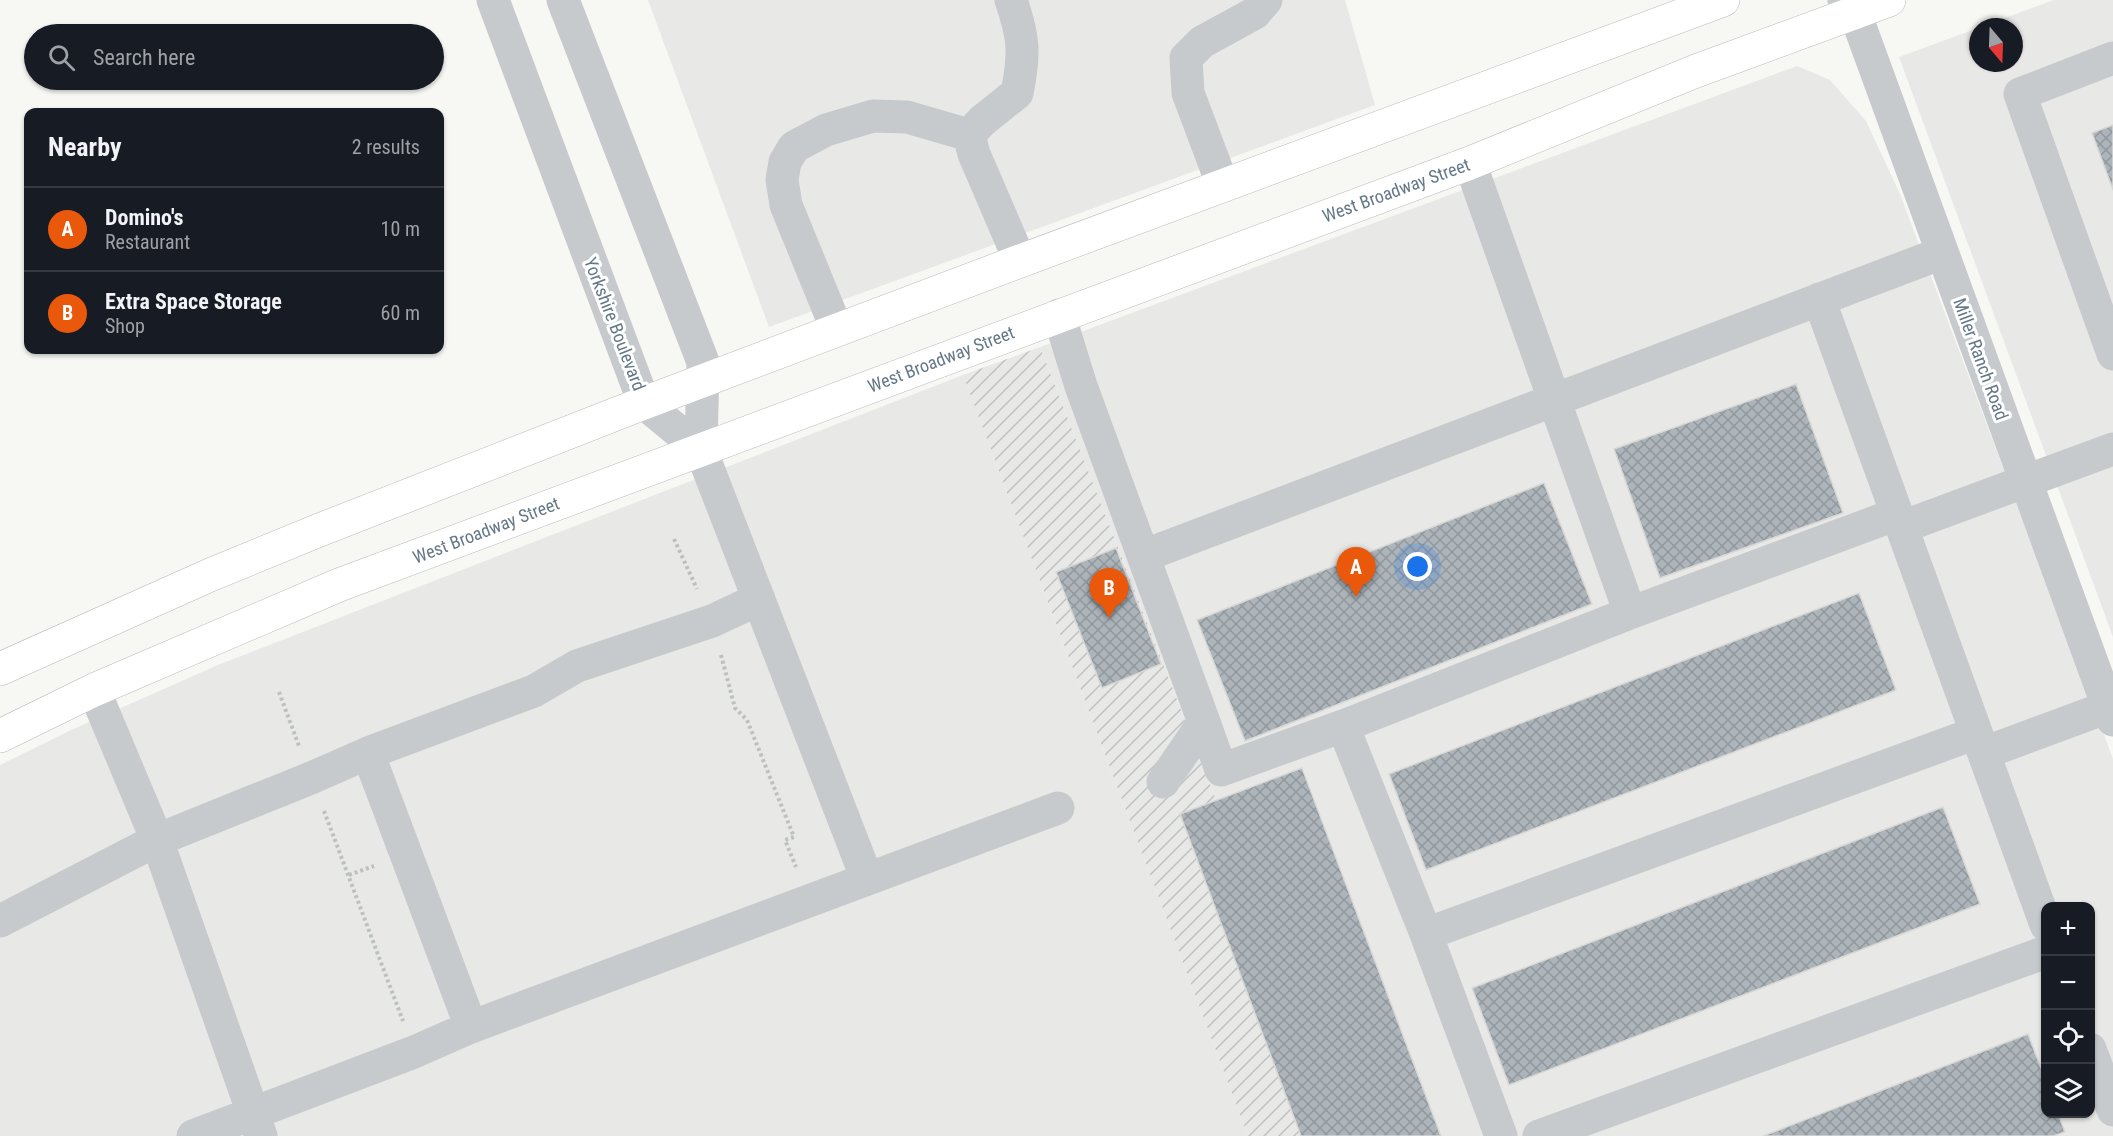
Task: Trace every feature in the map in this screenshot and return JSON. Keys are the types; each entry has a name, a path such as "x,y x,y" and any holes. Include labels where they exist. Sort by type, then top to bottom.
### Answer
{"main road":[{"path":"0,669 221,570 644,403 1723,0"},
{"name":"West Broadway Street","path":"0,736 94,690 339,585 1470,163 1849,6 1889,0"}],"street":[{"name":"Yorkshire Boulevard","path":"493,0 644,403 700,450"},
{"path":"564,0 703,362 700,450 867,879"},
{"path":"969,135 982,121 1017,93 1023,63 1020,27 1011,0"},
{"path":"1223,186 1188,93 1186,58 1202,42 1254,13 1266,0"},
{"name":"Miller Ranch Road","path":"1849,6 2111,714"},
{"path":"2110,335 2020,94 2113,58"},
{"path":"837,330 786,205 782,180 785,162 794,147 826,130 873,116 907,117 969,135"},
{"path":"969,135 974,154 1020,261"},
{"path":"1470,163 1630,613"},
{"path":"1143,556 1942,253"},
{"path":"1819,299 2041,911"},
{"path":"1059,315 1081,386 1221,770 1343,726 1630,613 1900,520 2026,482 2113,449"},
{"path":"0,921 157,840 368,753 534,691 577,666 712,621 759,599"},
{"path":"94,690 157,840 257,1125"},
{"path":"1425,934 1980,743 2111,714"},
{"path":"1163,782 1204,722"},
{"path":"1343,726 1501,1136"},
{"path":"368,753 471,1027"},
{"path":"193,1136 257,1125 471,1027 1058,808"},
{"path":"1539,1136 2041,954"},
{"path":"2095,1059 2113,1110"}],"path":[{"path":"674,539 712,621 735,708 747,720 794,837 785,840 809,902"},
{"path":"279,692 414,1052"}],"shaded area":[{"path":"648,0 1345,0 1375,105 769,327"},
{"path":"2054,0 2113,0 2113,637 1899,57 1969,31 1969,72 2023,72 2023,18 2005,18"},
{"path":"1797,66 1830,80 1866,121 1900,194 2113,759 2113,1136 1441,1136 1303,768 1216,800 1040,347"},
{"path":"1040,347 1216,800 1302,768 1441,1136 1248,1136 963,375"},
{"path":"963,375 1248,1136 0,1136 0,765 71,730 218,665"}],"building":[{"path":"2113,125 2113,190 2092,133"},
{"path":"1796,384 1843,513 1660,578 1614,449"},
{"path":"1544,483 1592,604 1245,741 1197,620"},
{"path":"1116,548 1161,664 1102,688 1056,572"},
{"path":"1859,593 1896,690 1426,870 1389,774"},
{"path":"1302,768 1441,1136 1301,1136 1180,814"},
{"path":"1943,807 1980,904 1509,1085 1472,988"},
{"path":"2028,1034 2041,1068 2041,1118 2060,1118 2065,1132 2053,1136 1763,1136"}],"place":[{"name":"Domino's","path":"1356,597"},
{"name":"Extra Space Storage","path":"1109,618"}]}
